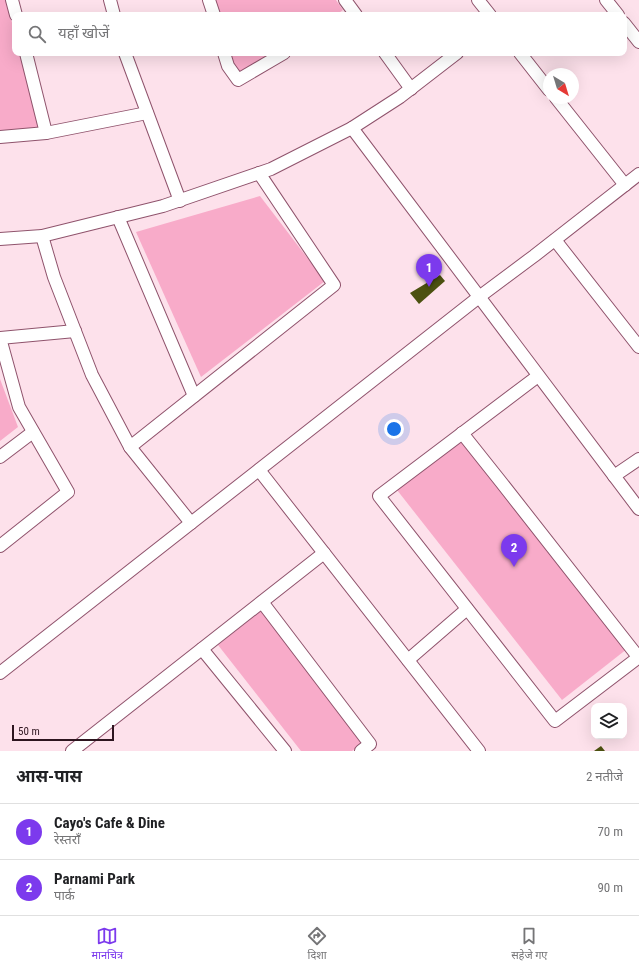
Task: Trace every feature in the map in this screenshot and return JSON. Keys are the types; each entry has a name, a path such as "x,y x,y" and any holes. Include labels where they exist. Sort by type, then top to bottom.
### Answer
{"street":[{"path":"12,0 15,12"},
{"path":"110,0 113,12"},
{"path":"209,0 213,12"},
{"path":"345,0 353,12"},
{"path":"478,0 488,12"},
{"path":"606,0 616,12"},
{"path":"627,27 639,42"},
{"path":"27,56 46,133"},
{"path":"126,56 180,201"},
{"path":"225,56 228,66 238,80 279,56"},
{"path":"386,56 411,89"},
{"path":"0,239 42,236 118,218 180,201 271,169 352,128 400,97 453,56"},
{"path":"522,56 543,82"},
{"path":"561,104 625,185"},
{"path":"0,138 46,133 147,113"},
{"path":"352,128 639,509"},
{"path":"130,447 334,285 259,173"},
{"path":"2,668 191,523 479,297 639,174"},
{"path":"118,218 194,396"},
{"path":"42,236 54,277 92,375 130,447 191,523"},
{"path":"555,240 639,347"},
{"path":"0,546 68,492 18,407 0,338 74,331"},
{"path":"462,433 639,658 555,721 379,496 462,433 538,376"},
{"path":"0,457 33,432"},
{"path":"614,476 639,459"},
{"path":"259,470 479,751"},
{"path":"72,751 324,553"},
{"path":"262,602 370,744 361,751"},
{"path":"408,660 467,609"},
{"path":"202,649 285,751"}],"shaded area":[{"path":"0,0 6,0 12,23 12,56 21,56 39,127 0,131"},
{"path":"214,0 336,0 343,10 340,12 217,12"},
{"path":"230,56 269,56 239,74"},
{"path":"260,196 325,281 201,377 136,232"},
{"path":"0,379 18,427 0,441"},
{"path":"466,435 632,645 562,700 397,490"},
{"path":"262,610 365,741 352,751 301,751 218,645"}],"building":[{"path":"440,275 445,281 419,304 410,293"},
{"path":"601,746 605,751 594,751"}],"place":[{"name":"Cayo's Cafe & Dine","path":"429,287"},
{"name":"Parnami Park","path":"514,567"}]}
